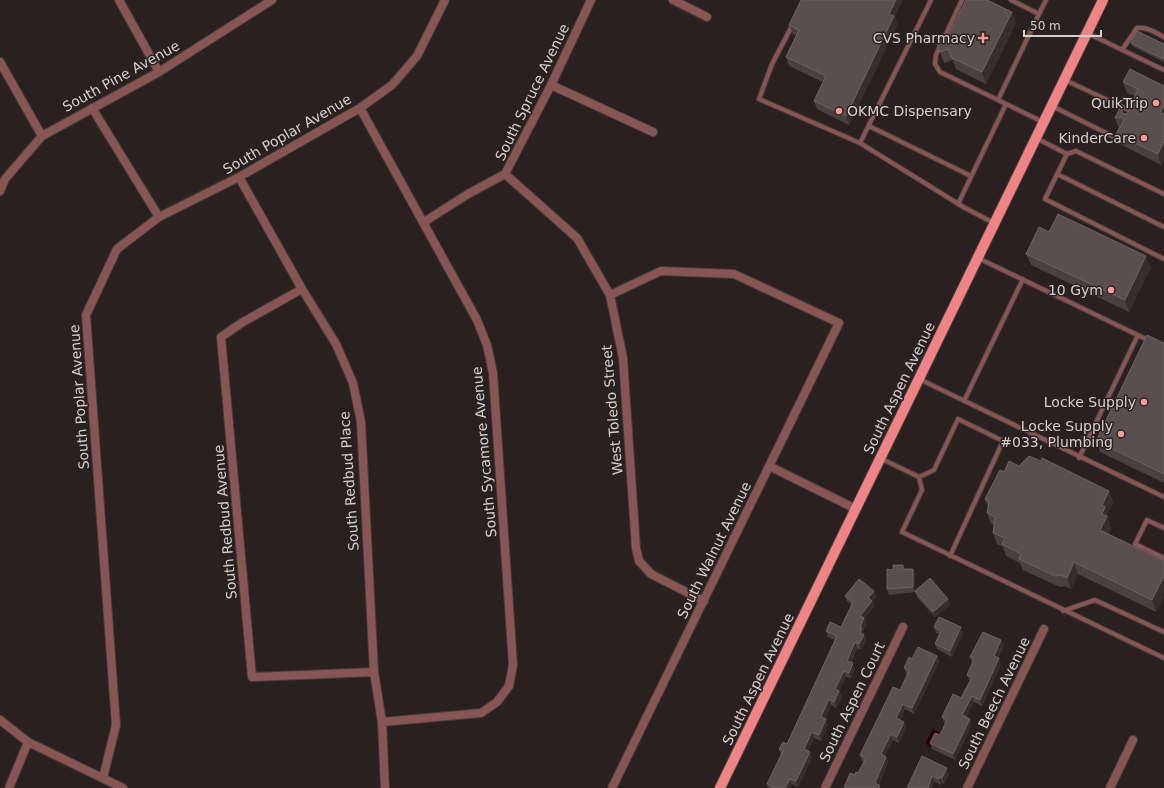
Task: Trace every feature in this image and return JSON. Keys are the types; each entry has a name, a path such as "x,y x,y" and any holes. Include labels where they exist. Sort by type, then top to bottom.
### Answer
{"main road":[{"name":"South Aspen Avenue","path":"720,788 1103,0"}],"street":[{"path":"120,0 159,72"},
{"name":"South Pine Avenue","path":"0,192 5,179 42,136 159,72 272,0"},
{"name":"South Poplar Avenue","path":"103,778 116,725 86,315 118,249 159,217 239,178 360,108 392,85 417,56 445,0"},
{"name":"South Spruce Avenue","path":"424,222 468,194 505,174 551,85 591,0"},
{"path":"673,0 707,17"},
{"path":"0,62 42,136"},
{"path":"551,85 653,132"},
{"path":"92,108 159,217"},
{"name":"South Sycamore Avenue","path":"360,108 477,320 487,345 493,373 513,666 509,686 497,702 481,713 382,722"},
{"name":"West Toledo Street","path":"505,174 577,238 610,294 623,358 636,548 640,562 650,574 704,601"},
{"name":"South Redbud Place","path":"239,178 302,289 336,344 353,383 361,422 374,672 382,722 385,788"},
{"name":"South Walnut Avenue","path":"610,294 661,271 734,274 839,323 612,788"},
{"name":"South Redbud Avenue","path":"302,289 243,322 221,337 252,677 374,672"},
{"path":"769,466 856,509"},
{"name":"South Aspen Court","path":"825,788 902,627"},
{"name":"South Beech Avenue","path":"967,788 1044,629"},
{"path":"0,720 28,742 123,788"},
{"path":"1110,788 1133,740"},
{"path":"10,788 28,742"}],"lane":[{"path":"860,143 931,0"},
{"path":"962,0 936,55 935,64 940,72 1044,122"},
{"path":"1011,0 1039,14"},
{"path":"998,100 1046,0"},
{"path":"796,18 772,64 760,99 860,143 958,204 995,223"},
{"path":"1122,50 1137,28 1141,27 1164,37"},
{"path":"1087,33 1164,70"},
{"path":"1064,80 1133,113 1131,117"},
{"path":"958,204 1006,104"},
{"path":"1052,105 1120,140 1124,132"},
{"path":"869,126 971,176"},
{"path":"1036,138 1067,154"},
{"path":"1164,194 1076,151 1067,154 1045,199 1164,259"},
{"path":"1057,174 1164,227"},
{"path":"978,258 1150,341"},
{"path":"964,401 1023,279"},
{"path":"1079,458 1138,335"},
{"path":"919,379 1079,458 1164,497"},
{"path":"919,478 934,470 958,419 1003,441 950,556"},
{"path":"881,459 919,478 922,490 902,532 1164,658"},
{"path":"1164,528 1147,520 1135,544 1164,558"},
{"path":"1064,611 1095,600 1164,632"}],"shaded area":[{"path":"933,729 938,731 939,734 933,745 930,747 927,745 926,741"}],"building":[{"path":"801,0 896,0 889,14 894,16 846,116 814,101 826,76 786,57 799,30 789,25"},
{"name":"CVS Pharmacy","path":"966,0 987,0 1012,12 982,72 952,58 948,49 940,52 937,44 946,40"},
{"name":"QuikTrip","path":"1137,31 1164,44 1164,59 1131,43"},
{"path":"1130,69 1164,86 1164,105 1160,113 1164,114 1164,141 1158,154 1116,134 1124,120 1121,117 1115,118 1120,108 1123,114 1128,113 1138,89 1123,82"},
{"name":"10 Gym","path":"1058,214 1146,256 1125,300 1026,254 1039,227 1049,232"},
{"name":"Locke Supply","path":"1147,335 1164,343 1164,474 1096,441"},
{"path":"1029,456 1041,461 1042,458 1109,491 1102,505 1105,507 1102,514 1107,516 1100,530 1164,561 1164,576 1152,600 1074,562 1067,578 1061,575 1055,576 1019,559 1021,554 1002,544 1005,538 993,533 995,517 987,513 989,502 985,499 1000,470 1004,472 1009,461 1019,466"},
{"path":"893,565 903,565 903,569 913,569 913,587 887,589 887,569 893,570"},
{"path":"930,578 948,599 933,612 915,591"},
{"path":"859,579 874,591 868,598 872,601 860,616 864,618 860,627 862,628 860,633 864,635 859,644 855,642 847,661 853,663 849,673 844,671 835,689 839,691 834,702 829,699 821,717 826,719 819,735 812,732 804,749 810,752 796,781 790,779 785,788 775,788 767,784 783,751 779,749 783,742 787,744 837,636 826,631 830,622 841,627 853,602 845,596"},
{"path":"939,617 961,627 950,651 935,644 941,631 934,627"},
{"path":"983,632 1001,640 994,656 999,658 980,700 972,696 962,715 970,719 953,754 930,743 935,733 940,735 947,720 942,717 953,694 961,698 972,677 967,675 974,659 970,657"},
{"path":"918,647 937,656 912,708 903,704 896,718 904,722 897,737 891,734 881,754 886,757 875,783 880,786 878,788 844,788 850,773 855,775 856,772 858,773 866,758 860,755 893,687 900,690 909,671 904,668 909,657 912,659"},
{"path":"922,756 947,768 942,778 940,777 939,779 932,776 928,788 907,788"}],"place":[{"name":"CVS Pharmacy","path":"983,38"},
{"name":"QuikTrip","path":"1156,103"},
{"name":"OKMC Dispensary","path":"839,111"},
{"name":"KinderCare","path":"1144,138"},
{"name":"10 Gym","path":"1111,290"},
{"name":"Locke Supply","path":"1144,402"},
{"name":"Locke Supply #033, Plumbing","path":"1121,434"}]}
